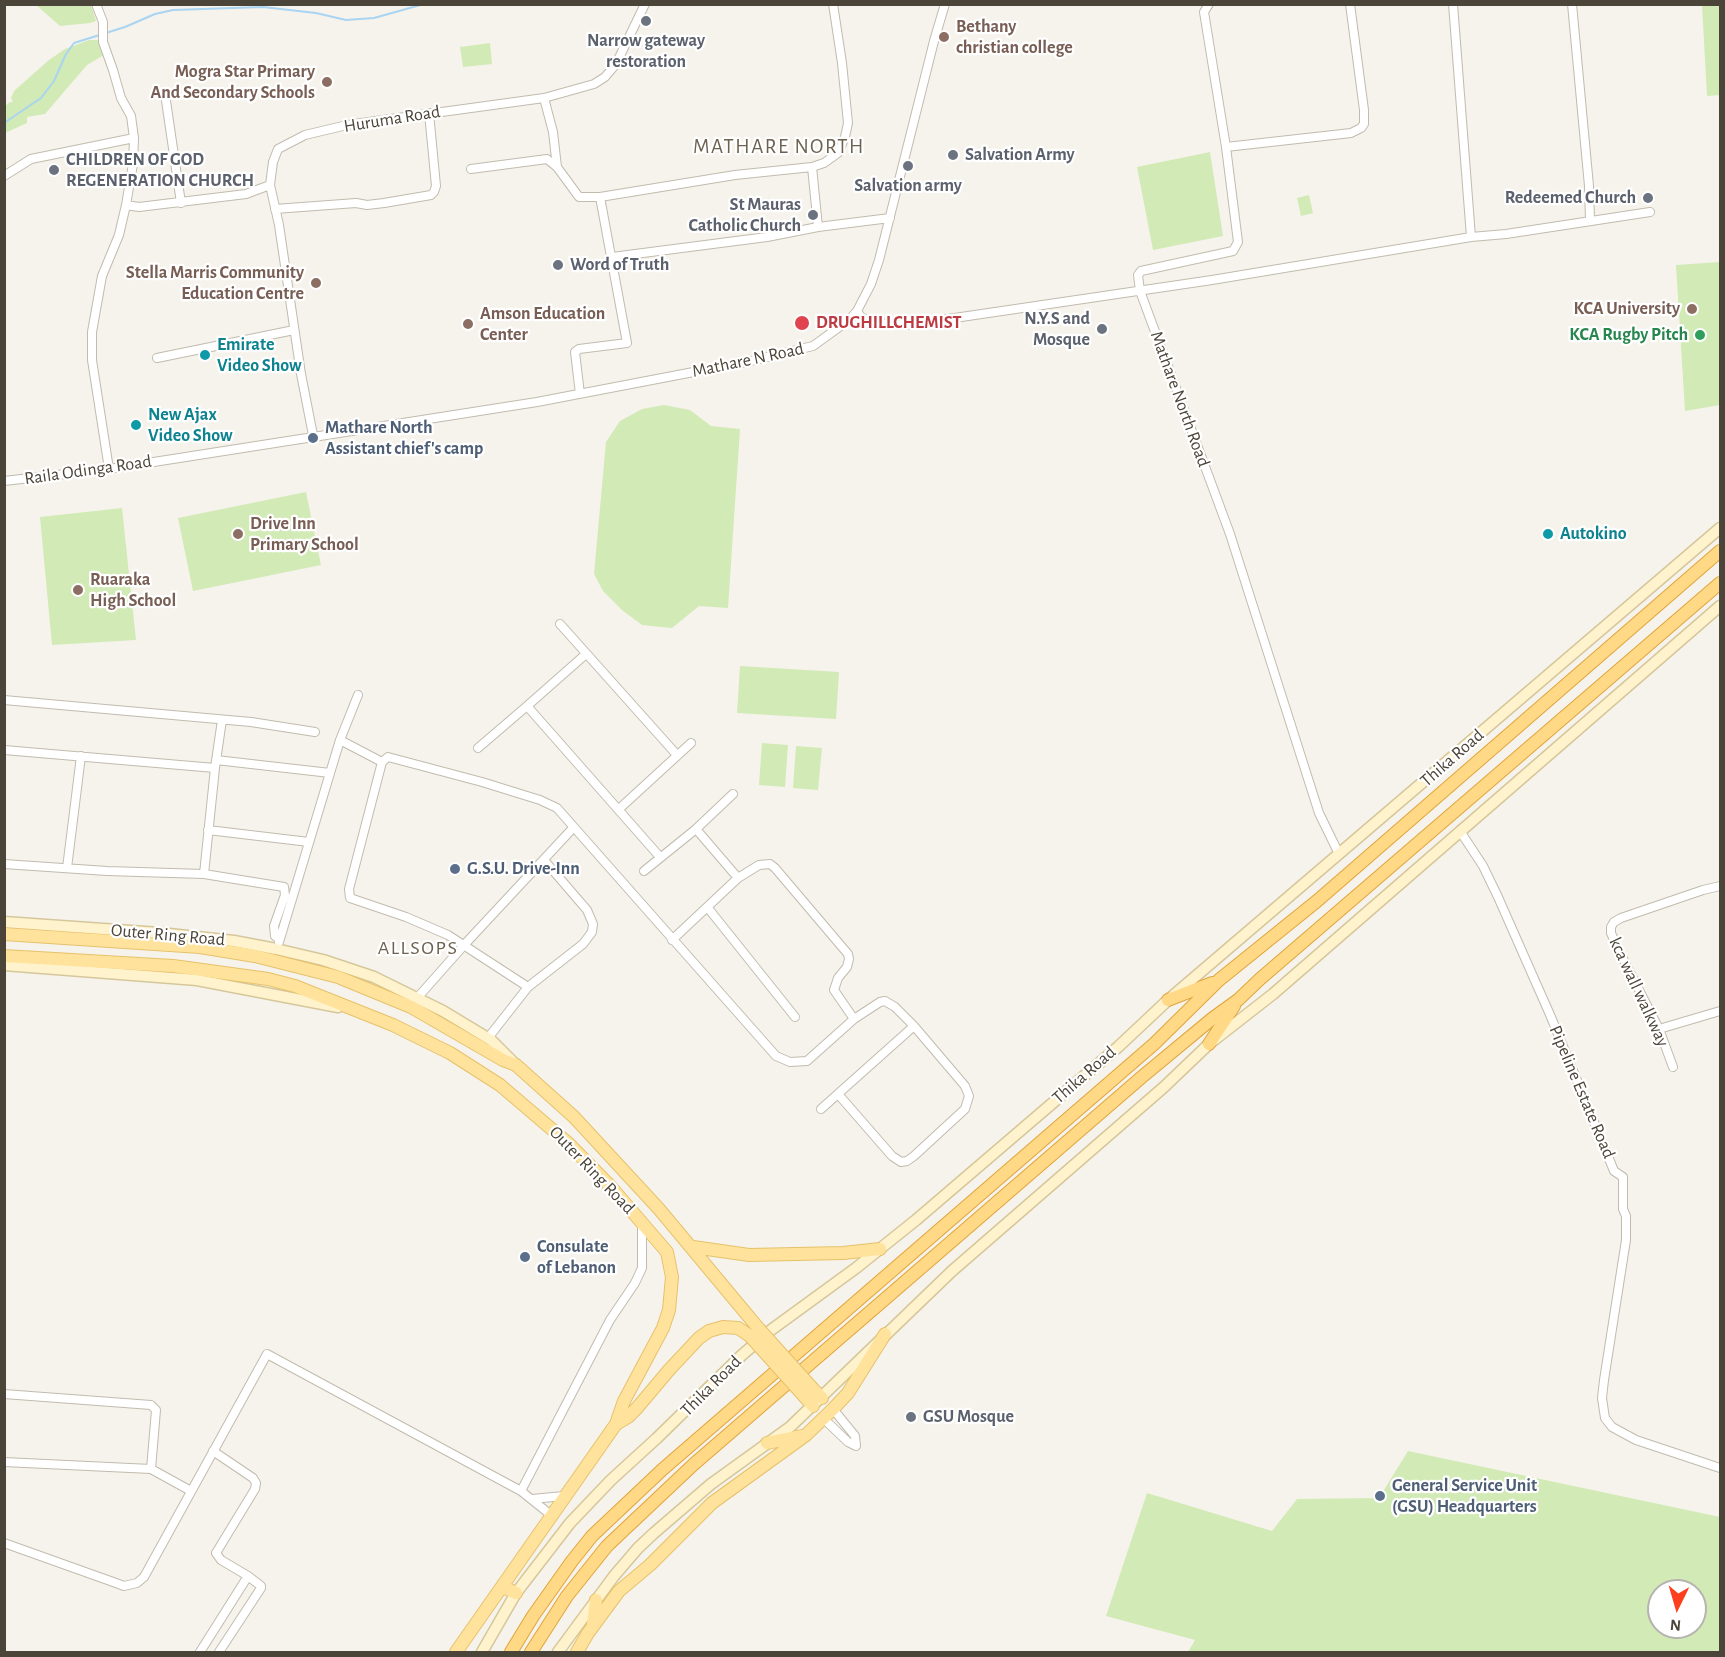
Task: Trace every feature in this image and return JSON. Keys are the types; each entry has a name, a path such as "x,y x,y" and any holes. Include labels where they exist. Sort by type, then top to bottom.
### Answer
{"highway":[{"name":"Thika Road","path":"511,1653 533,1616 572,1561 617,1512 696,1439 1154,1044 1219,980 1317,901 1720,551"},
{"path":"531,1653 567,1596 587,1570 607,1546 652,1502 762,1404 1143,1076 1238,1000 1720,584"},
{"path":"1168,1000 1219,980"},
{"path":"1209,1044 1238,1000"}],"main road":[{"name":"Thika Road","path":"482,1653 516,1593 570,1523 611,1480 742,1355 771,1330 880,1249 1720,528"},
{"path":"558,1653 596,1600 638,1548 654,1533 711,1484 790,1427 813,1397 952,1271 1164,1088 1209,1044 1273,994 1720,606"},
{"name":"Outer Ring Road","path":"4,922 278,944 351,969 418,997 488,1038 574,1117 693,1247 733,1300 754,1333 813,1397"},
{"name":"Outer Ring Road","path":"4,934 200,947 277,960 338,977 411,1007 516,1065"},
{"name":"Outer Ring Road","path":"4,956 163,965 268,979 295,986 393,1025 450,1053 501,1085 568,1143 667,1252 672,1277 669,1310 663,1328 624,1401 616,1424"},
{"name":"Outer Ring Road","path":"4,965 198,980 350,1009"},
{"path":"693,1247 749,1255 843,1253 880,1249"},
{"name":"Outer Ring Road","path":"616,1424 628,1417 699,1338 709,1331 723,1327 738,1328 754,1333"},
{"path":"577,1653 593,1625 619,1591 650,1565 712,1503 806,1436 834,1409 848,1393 885,1334"},
{"path":"456,1653 616,1424"},
{"path":"767,1443 806,1436"},
{"path":"502,1587 516,1593"},
{"path":"593,1625 596,1600"}],"street":[{"path":"96,4 103,22 102,42 114,70 120,98 131,116 134,138 133,164 126,206 119,235 102,276 92,332 92,360 109,469"},
{"name":"Huruma Road","path":"270,185 273,162 278,149 305,135 347,125 544,98 582,89 605,77 616,64 645,4"},
{"path":"471,168 550,160 579,197 600,197 824,163 838,153 847,130 842,63 833,4"},
{"name":"Mathare N Road","path":"313,435 580,394 806,349 837,329 857,311 871,284 879,260 931,51 945,4"},
{"path":"1140,291 1138,275 1141,271 1233,251 1238,242 1226,147 1204,12 1209,4"},
{"path":"1226,147 1351,133 1361,128 1364,124 1364,110 1350,4"},
{"path":"1453,4 1471,237"},
{"path":"1572,4 1589,186 1590,221"},
{"path":"165,94 181,203"},
{"path":"544,98 553,132 557,167"},
{"path":"275,209 356,203 367,205 431,195 436,186 429,113"},
{"path":"4,176 31,159 134,138"},
{"path":"812,166 818,227"},
{"path":"126,206 181,203 246,194 270,185 313,435"},
{"path":"580,394 575,352 627,343 600,197"},
{"path":"857,311 861,317 875,323 902,325 1140,291 1471,237 1650,212"},
{"path":"612,257 890,218"},
{"name":"Mathare North Road","path":"1140,291 1230,534 1319,813 1339,854"},
{"path":"157,358 294,330"},
{"name":"Raila Odinga Road","path":"4,481 109,469 313,435"},
{"path":"560,624 677,755"},
{"path":"478,748 586,654"},
{"path":"278,944 340,741 358,695"},
{"path":"4,700 251,722 315,732"},
{"path":"527,706 660,857"},
{"path":"204,874 222,720"},
{"path":"340,741 382,762"},
{"path":"619,809 691,743"},
{"path":"4,750 330,773"},
{"path":"67,868 81,756"},
{"path":"528,987 465,945 430,927 350,898 349,889 382,762 386,757 394,757 540,800 557,808 776,1056 783,1060 807,1061 854,1019 885,1001 895,1007 914,1026 965,1086 969,1096 965,1109 914,1156 907,1161 898,1161 838,1094"},
{"path":"644,871 696,829 733,794"},
{"path":"418,997 573,828"},
{"path":"696,829 738,878"},
{"path":"208,830 309,842"},
{"name":"Pipeline Estate Road","path":"1460,831 1483,866 1498,897 1551,1017 1614,1171 1623,1177 1626,1240 1604,1380 1602,1398 1605,1418 1612,1427 1636,1440 1720,1468"},
{"path":"488,1038 528,987 583,944 592,932 593,924 587,910 544,860"},
{"path":"4,864 204,874 284,887 285,895 274,926 278,944"},
{"path":"672,940 738,878 759,865 770,864 848,954 848,963 838,978 834,990 854,1019"},
{"name":"kca wall walkway","path":"1672,1066 1659,1029 1618,949 1611,933 1611,927 1621,918 1720,886"},
{"path":"708,908 795,1017"},
{"path":"1659,1029 1720,1011"},
{"path":"821,1109 914,1026"},
{"path":"520,1491 610,1320 635,1283 642,1268 641,1221"},
{"path":"4,1542 116,1583 131,1585 144,1577 267,1354 520,1491 551,1515"},
{"path":"4,1394 155,1407 151,1469"},
{"path":"824,1419 848,1443 856,1446 855,1436 834,1409"},
{"path":"213,1451 253,1478 256,1483 255,1489 216,1553 220,1560 261,1586 219,1652"},
{"path":"4,1462 151,1469 191,1491"},
{"path":"532,1499 564,1496"},
{"path":"200,1653 248,1576"}],"green space":[{"path":"36,5 91,5 96,21 60,26"},
{"path":"1702,5 1720,5 1720,95 1707,96"},
{"path":"89,40 98,40 107,45 104,55 87,65 45,114 27,117 27,123 5,133 5,106 13,102 11,98 14,91 65,49"},
{"path":"490,43 492,64 463,67 460,47"},
{"path":"1210,152 1223,236 1153,250 1137,167"},
{"path":"1309,195 1313,213 1301,216 1297,198"},
{"name":"KCA Rugby Pitch","path":"1720,262 1720,405 1685,411 1676,265"},
{"path":"664,405 690,410 711,426 740,429 728,608 699,606 672,628 642,625 622,610 603,591 594,574 606,442 620,421 642,409"},
{"path":"306,492 321,565 193,591 178,518"},
{"path":"122,508 136,640 52,645 40,517"},
{"path":"740,666 839,672 836,719 737,713"},
{"path":"762,743 788,745 785,787 759,785"},
{"path":"796,746 822,748 818,790 793,788"},
{"path":"1408,1451 1720,1517 1720,1652 1188,1652 1195,1640 1106,1616 1147,1493 1272,1531 1297,1499 1379,1498"}],"waterway":[{"path":"4,123 41,98 54,81 66,54 74,43 125,27 155,14 173,10 263,7 316,13 346,20 374,18 424,4"}],"place":[{"name":"Narrow gateway restoration","path":"646,21"},
{"name":"Bethany christian college","path":"944,37"},
{"name":"Mogra Star Primary And Secondary Schools","path":"327,82"},
{"name":"Salvation Army","path":"953,155"},
{"name":"Salvation army","path":"908,166"},
{"name":"CHILDREN OF GOD REGENERATION CHURCH","path":"54,170"},
{"name":"Redeemed Church","path":"1648,198"},
{"name":"St Mauras Catholic Church","path":"813,215"},
{"name":"Word of Truth","path":"558,265"},
{"name":"Stella Marris Community Education Centre","path":"316,283"},
{"name":"KCA University","path":"1692,309"},
{"name":"DRUGHILLCHEMIST","path":"802,323"},
{"name":"Amson Education Center","path":"468,324"},
{"name":"N.Y.S and Mosque","path":"1102,329"},
{"name":"KCA Rugby Pitch","path":"1700,335"},
{"name":"Emirate Video Show","path":"205,355"},
{"name":"New Ajax Video Show","path":"136,425"},
{"name":"Mathare North Assistant chief's camp","path":"313,438"},
{"name":"Drive Inn Primary School","path":"238,534"},
{"name":"Autokino","path":"1548,534"},
{"name":"Ruaraka High School","path":"78,590"},
{"name":"G.S.U. Drive-Inn","path":"455,869"},
{"name":"Consulate of Lebanon","path":"525,1257"},
{"name":"GSU Mosque","path":"911,1417"},
{"name":"General Service Unit (GSU) Headquarters","path":"1380,1496"}],"district":[{"name":"MATHARE NORTH","path":"779,147"},
{"name":"ALLSOPS","path":"418,948"}]}
